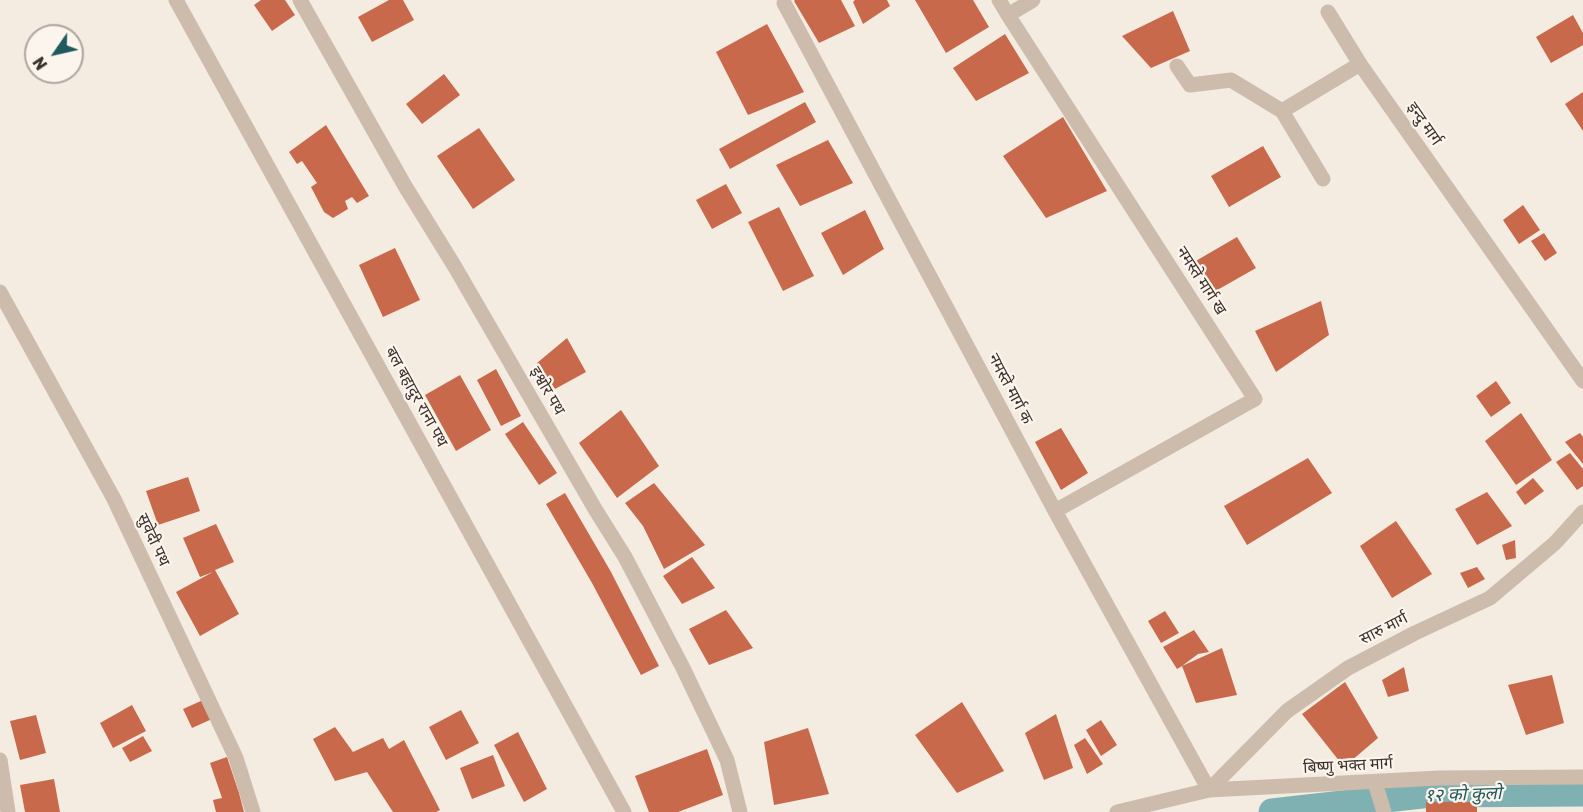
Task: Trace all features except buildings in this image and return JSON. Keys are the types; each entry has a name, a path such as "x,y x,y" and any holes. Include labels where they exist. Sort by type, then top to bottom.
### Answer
{"street":[{"name":"बल बहादुर राना पथ","path":"176,0 624,812"},
{"name":"इश्वोर पथ","path":"300,0 405,186 625,557 683,668 727,760 740,812"},
{"path":"999,0 1008,15 1034,0"},
{"name":"नमस्ते मार्ग क","path":"784,3 1055,511 1209,790"},
{"name":"इन्दु मार्ग","path":"1328,12 1360,64 1583,381"},
{"name":"नमस्ते मार्ग ख","path":"1008,15 1255,399 1055,511"},
{"path":"1282,111 1360,64"},
{"path":"1177,66 1190,85 1231,80 1282,111 1323,179"},
{"name":"सुवेदी पथ","path":"0,292 114,499 236,758 253,812"},
{"name":"सारु मार्ग","path":"1209,790 1287,711 1348,668 1490,598 1555,543 1583,512"},
{"path":"0,760 8,812"},
{"name":"बिष्णु भक्त मार्ग","path":"1117,812 1209,790 1377,787 1439,778 1583,777"},
{"path":"1377,787 1383,811"}],"waterway":[{"name":"१२ को कुलो","path":"1272,812 1431,794 1583,793"}]}
